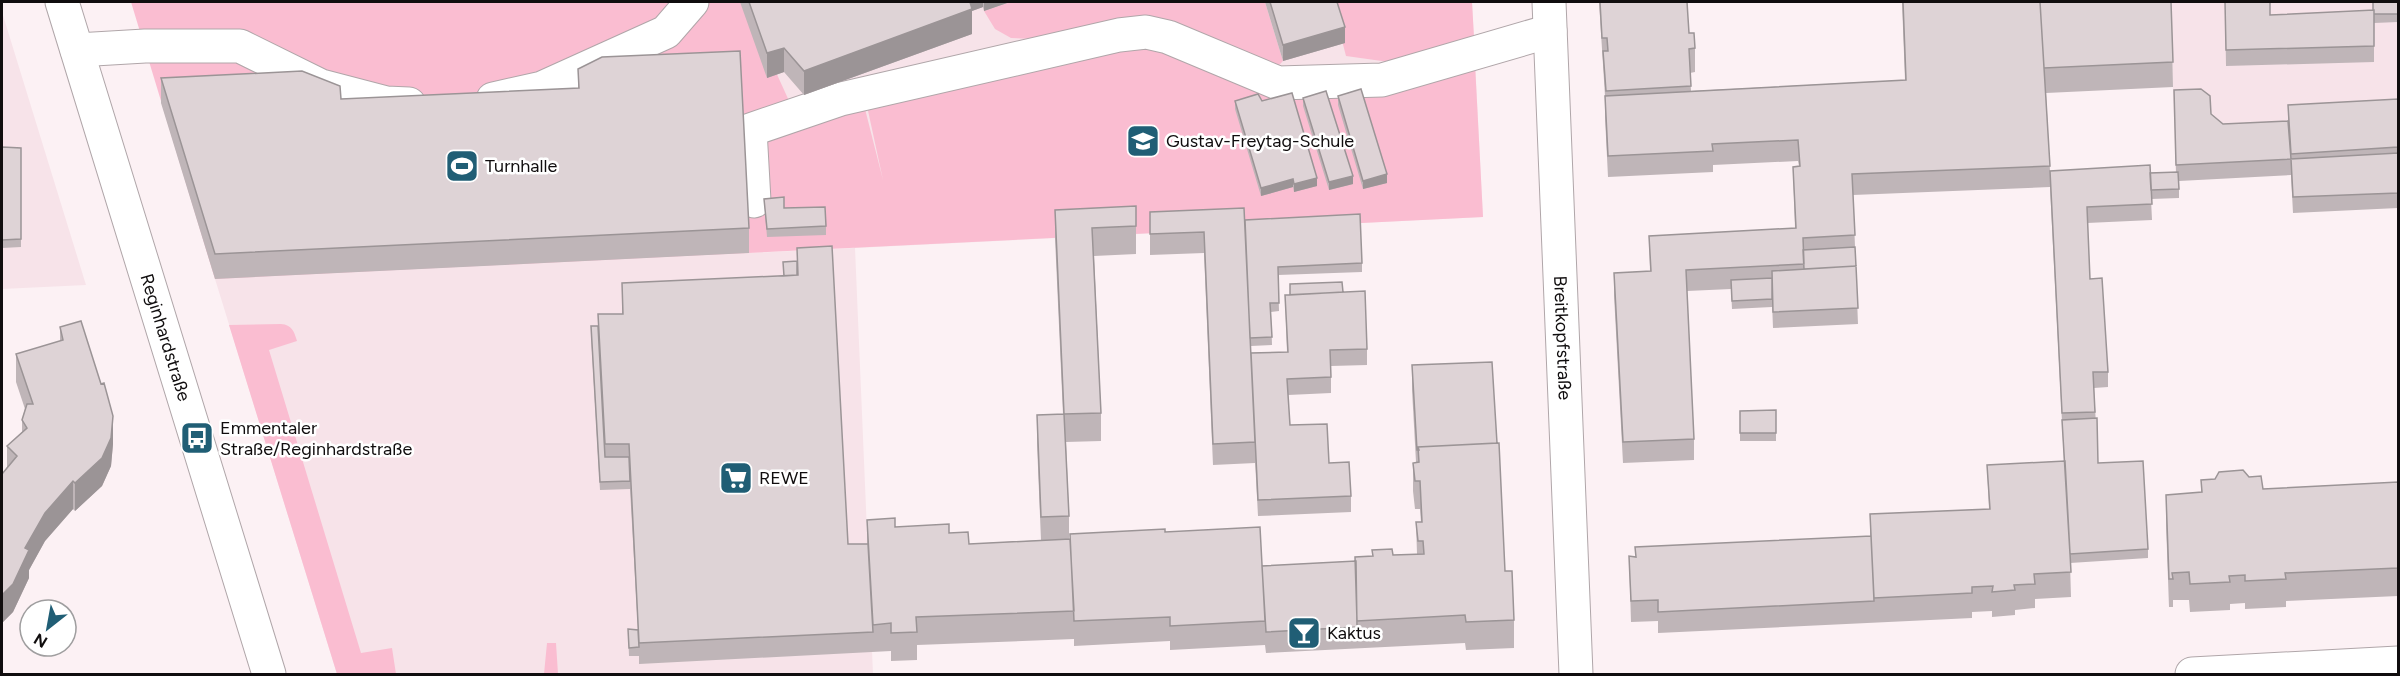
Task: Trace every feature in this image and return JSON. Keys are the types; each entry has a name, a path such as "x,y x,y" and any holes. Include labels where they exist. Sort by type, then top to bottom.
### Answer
{"street":[{"name":"Reginhardstraße","path":"62,2 269,675"},
{"path":"469,104 542,88 666,32 692,2"},
{"path":"754,201 750,130 841,99 1119,35 1146,32 1168,36 1278,83 1382,80 1550,16"},
{"name":"Breitkopfstraße","path":"1550,16 1576,675"},
{"path":"77,50 145,46 240,46 321,86 386,103 433,104"},
{"path":"2192,675 2398,663"}],"shaded area":[{"path":"131,2 744,2 800,125 864,105 883,180 867,106 1140,46 1163,52 1273,98 1475,64 1483,217 215,279"},
{"path":"744,2 1472,2 1483,217 855,248 873,674 337,674 215,279 854,248"},
{"path":"1010,2 1265,2 1283,61 1273,71 1214,46 1011,38 995,29 984,11"},
{"path":"1332,2 1472,2 1474,37 1396,63 1346,56"},
{"path":"2170,2 2398,2 2398,168 2176,179"},
{"path":"2,12 86,285 2,289"},
{"path":"281,324 292,329 297,341 269,350 361,653 392,648 396,674 337,674 229,325"},
{"path":"547,643 556,643 558,674 544,674"}],"building":[{"path":"749,2 970,2 972,9 804,71 784,48 767,53"},
{"path":"1270,2 1337,2 1345,27 1283,45"},
{"path":"1600,2 1687,2 1689,33 1694,33 1695,48 1689,49 1691,86 1606,91 1603,51 1608,51 1607,38 1602,38"},
{"path":"1903,2 2040,2 2050,166 1852,174 1855,235 1803,238 1804,264 1686,270 1694,439 1623,442 1614,273 1651,271 1649,236 1796,228 1793,167 1800,166 1798,140 1712,144 1713,151 1608,156 1605,96 1906,80"},
{"path":"2040,2 2171,2 2173,62 2044,68"},
{"path":"2225,2 2270,2 2270,15 2374,10 2374,46 2226,50"},
{"path":"2373,2 2398,2 2398,14 2374,14"},
{"name":"Turnhalle","path":"740,51 749,228 215,254 161,78 302,71 340,86 341,99 579,88 578,69 602,57"},
{"path":"1361,89 1387,174 1363,181 1338,96"},
{"path":"2201,89 2210,96 2211,114 2223,124 2288,121 2291,159 2176,165 2174,90"},
{"path":"1326,91 1353,176 1329,182 1303,98"},
{"path":"1292,93 1317,178 1294,184 1293,179 1261,188 1235,101 1258,94 1262,101"},
{"path":"2398,99 2398,147 2291,154 2288,105"},
{"path":"2,147 21,148 21,239 2,240"},
{"path":"2398,153 2398,193 2293,197 2291,159"},
{"path":"2150,165 2152,204 2087,207 2090,279 2102,278 2108,372 2093,372 2095,412 2062,413 2050,171"},
{"path":"2178,172 2179,189 2151,190 2150,173"},
{"path":"784,197 784,208 825,207 826,226 767,229 764,199"},
{"path":"1136,206 1136,226 1092,228 1101,413 1064,414 1055,210"},
{"path":"1244,208 1255,442 1213,444 1204,232 1150,234 1150,212"},
{"path":"1360,214 1362,263 1278,267 1279,303 1270,303 1272,337 1250,338 1245,220"},
{"name":"REWE","path":"832,246 848,544 868,544 873,632 639,643 629,444 605,444 598,314 623,314 622,283 798,275 797,248"},
{"path":"1855,247 1856,266 1804,269 1803,250"},
{"path":"797,261 797,275 784,276 783,262"},
{"path":"1856,266 1858,308 1773,312 1772,271"},
{"path":"1772,278 1772,299 1732,301 1731,280"},
{"path":"1342,282 1343,292 1290,295 1290,284"},
{"path":"1365,291 1367,349 1330,350 1331,377 1287,379 1290,425 1327,424 1329,463 1349,462 1351,496 1258,500 1251,353 1288,352 1285,295"},
{"path":"81,321 101,384 104,383 113,416 111,438 102,458 75,483 73,481 45,513 25,548 29,550 13,584 2,595 2,474 17,456 7,446 27,428 22,420 27,404 33,404 16,354 63,340 60,327"},
{"path":"591,326 598,326 605,457 629,457 630,481 600,482"},
{"path":"1492,362 1497,443 1418,447 1419,450 1417,450 1412,365"},
{"path":"1776,410 1776,433 1740,433 1740,411"},
{"path":"1064,414 1069,516 1041,517 1037,415"},
{"path":"2097,418 2098,463 2143,461 2148,549 2070,554 2062,420"},
{"path":"1499,443 1505,571 1512,571 1514,620 1466,622 1465,615 1357,621 1355,557 1373,556 1372,550 1392,549 1393,555 1424,554 1423,541 1418,541 1416,522 1422,522 1420,481 1415,481 1413,463 1419,462 1418,447"},
{"path":"2065,461 2071,572 2034,574 2035,584 2014,585 2015,590 1992,592 1993,586 1972,587 1972,593 1874,598 1870,514 1990,509 1987,465"},
{"path":"2243,470 2249,477 2261,476 2263,489 2398,482 2398,568 2285,573 2286,579 2245,581 2245,575 2229,576 2230,582 2190,584 2189,572 2172,573 2173,579 2169,579 2166,495 2202,492 2201,480 2215,479 2219,472"},
{"path":"895,518 895,527 949,524 949,533 968,532 969,544 1070,539 1074,611 916,617 917,632 891,633 891,623 873,625 867,520"},
{"path":"1260,527 1265,621 1170,626 1170,617 1074,621 1070,534"},
{"path":"1871,536 1874,601 1658,612 1658,600 1631,601 1629,556 1636,557 1635,547"},
{"path":"1356,561 1357,627 1266,632 1262,566"},
{"path":"628,629 638,630 639,647 629,648"}],"place":[{"name":"Gustav-Freytag-Schule","path":"1143,141"},
{"name":"Turnhalle","path":"462,166"},
{"name":"Emmentaler Straße/Reginhardstraße","path":"197,438"},
{"name":"REWE","path":"736,478"},
{"name":"Kaktus","path":"1304,633"}]}
